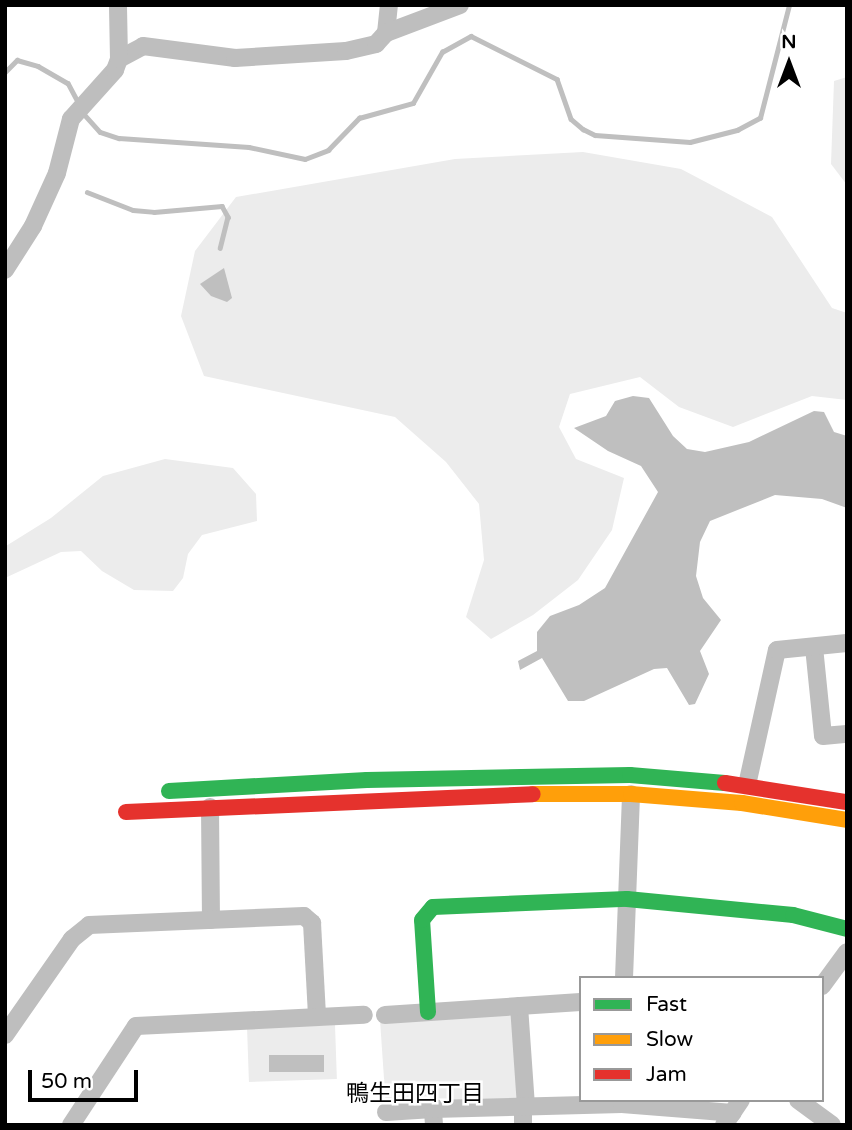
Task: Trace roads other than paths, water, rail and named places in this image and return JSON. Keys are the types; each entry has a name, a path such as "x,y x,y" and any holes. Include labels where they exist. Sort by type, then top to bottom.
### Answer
{"street":[{"path":"5,270 33,226 57,173 71,118 107,82 119,59 118,5"},
{"path":"386,33 389,5"},
{"path":"119,59 144,46 235,58 346,51 376,44 386,33 460,5"},
{"path":"747,785 777,650 847,643"},
{"path":"814,646 823,736 847,734"},
{"path":"169,791 367,780 630,775 747,785 847,802"},
{"path":"126,812 496,794 631,794 743,803 847,820"},
{"path":"624,976 631,794"},
{"path":"210,807 211,920"},
{"path":"428,1012 422,920 433,907 627,900 793,915 847,929"},
{"path":"5,1035 72,939 89,925 304,916 312,923 317,1016"},
{"path":"824,983 847,952"},
{"path":"385,1015 579,1002"},
{"path":"519,1006 523,1125"},
{"path":"71,1125 136,1026 364,1014"},
{"path":"801,1102 832,1125"},
{"path":"386,1112 433,1117 524,1106 622,1104 733,1113"}],"waterway":[{"path":"83,113 100,132 119,138 249,147 305,159 328,150 359,118 413,103 442,52 471,36 557,79 571,119 595,135 690,142 737,130 760,118 789,5"},
{"path":"5,72 17,60 38,66 68,83 78,102"},
{"path":"87,192 133,210 154,212 222,206 228,217 220,248"}],"district":[{"name":"鴨生田四丁目","path":"415,1094"}]}
